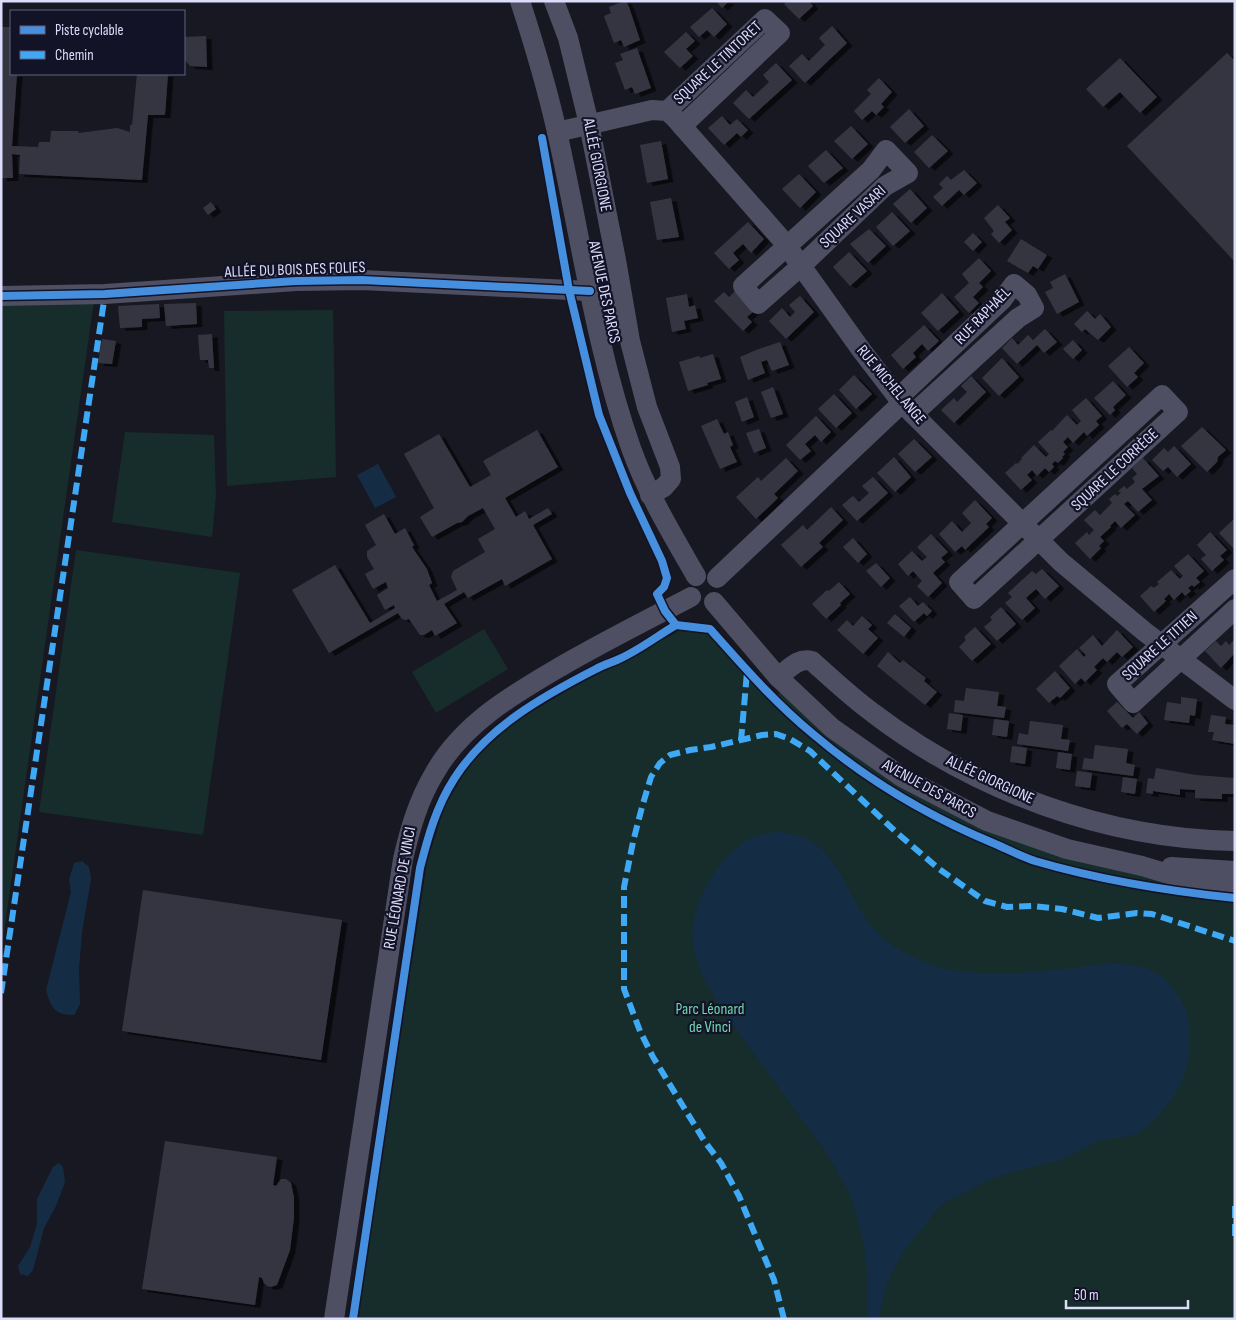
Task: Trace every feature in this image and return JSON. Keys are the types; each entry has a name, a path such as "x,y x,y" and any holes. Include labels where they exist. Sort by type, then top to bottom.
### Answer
{"street":[{"name":"AVENUE DES PARCS","path":"520,1 537,54 557,132 602,352 631,448 650,495 696,576"},
{"name":"ALLÉE GIORGIONE","path":"554,1 568,38 589,124 630,341 647,407 670,467 671,480 664,487 650,495"},
{"name":"SQUARE LE TINTORET","path":"667,111 765,19 780,33 682,126"},
{"path":"557,132 652,110 667,111"},
{"name":"RUE MICHEL ANGE","path":"667,111 786,246 862,351 904,405 1060,562 1161,645 1235,700"},
{"name":"SQUARE VASARI","path":"886,150 908,173 885,186 758,304 743,286 786,246 871,170 886,150"},
{"name":"ALLÉE DU BOIS DES FOLIES","path":"1,296 105,294 296,281 362,280 590,291"},
{"name":"RUE RAPHAËL","path":"717,578 904,405 1002,300 1014,284 1027,295 1034,308 1018,318 904,405"},
{"name":"SQUARE LE CORRÈGE","path":"1162,395 1178,412 974,599 959,582 1022,524 1162,395"},
{"path":"706,573 717,578 721,590 714,602 698,604 691,597 689,586 696,576 706,573"},
{"name":"SQUARE LE TITIEN","path":"1235,579 1117,684 1133,703 1235,609"},
{"name":"RUE LÉONARD DE VINCI","path":"334,1319 401,869 410,826 420,798 434,772 452,748 472,727 498,705 600,644 691,597"},
{"name":"AVENUE DES PARCS","path":"714,602 778,677 832,728 902,777 987,821 1067,849 1142,866 1224,889 1235,889"},
{"name":"ALLÉE GIORGIONE","path":"778,677 798,661 805,659 812,661 873,714 913,740 950,763 1027,799 1098,822 1137,830 1209,841 1235,841"},
{"name":"AVENUE DES PARCS","path":"1142,866 1235,871"}],"green space":[{"path":"94,301 1,953 1,304"},
{"path":"333,310 336,477 227,486 224,311"},
{"path":"125,432 214,435 216,496 212,537 112,522"},
{"path":"76,550 240,573 203,835 39,812"},
{"name":"Parc Léonard de Vinci","path":"685,628 708,630 769,700 781,692 926,799 1235,894 1235,1319 357,1319 427,862 444,808 470,763 512,723 597,673"},
{"path":"484,629 508,669 436,713 412,672"}],"water":[{"path":"378,464 396,497 375,508 357,475"},
{"path":"777,832 798,835 814,843 827,854 875,930 890,944 918,959 947,969 991,974 1035,972 1113,964 1142,967 1162,977 1172,987 1184,1006 1189,1022 1190,1048 1185,1073 1177,1090 1157,1118 1133,1135 1099,1141 1060,1160 987,1181 946,1202 916,1235 901,1256 889,1278 879,1319 868,1317 868,1281 864,1242 850,1194 828,1155 725,1014 705,981 695,955 692,930 700,899 707,884 727,857 739,846 751,838"},
{"path":"82,861 89,867 91,879 82,932 79,969 80,1004 74,1015 67,1015 54,1009 46,990 71,892 69,880 74,863"},
{"path":"59,1163 63,1167 65,1182 56,1206 44,1228 33,1270 28,1276 20,1274 18,1266 30,1247 37,1224 37,1199 53,1167"}],"building":[{"path":"626,1 629,7 640,40 624,47 621,40 614,43 604,16 611,13 609,7"},
{"path":"716,1 729,1 722,8"},
{"path":"787,1 809,1 813,6 799,19 784,4"},
{"path":"712,8 727,24 714,37 707,30 699,37 690,27"},
{"path":"832,26 847,43 805,83 789,66 802,54 809,61 825,45 819,38"},
{"path":"1,27 10,27 10,75 17,75 12,146 38,147 39,142 50,142 51,131 78,131 79,133 117,128 130,132 137,75 168,75 165,115 148,115 142,180 19,174 20,155 12,154 13,178 1,178"},
{"path":"686,32 695,41 686,49 693,56 680,68 664,52"},
{"path":"206,36 207,67 190,66 185,60 185,37"},
{"path":"637,48 651,88 635,94 632,87 625,90 615,63 623,60 620,54"},
{"path":"1227,53 1235,61 1235,262 1127,146"},
{"path":"1120,58 1157,97 1140,113 1120,92 1103,107 1086,89"},
{"path":"776,63 792,80 749,119 733,103 746,90 753,97 769,82 763,75"},
{"path":"879,78 892,92 881,104 884,107 876,115 872,111 862,120 854,111 871,94 867,90"},
{"path":"909,109 924,126 905,143 890,127"},
{"path":"722,116 730,125 737,119 748,130 741,137 737,133 724,145 708,128"},
{"path":"851,126 868,144 852,159 834,141"},
{"path":"932,135 948,151 929,168 914,152"},
{"path":"661,141 668,179 647,183 640,145"},
{"path":"826,150 843,168 824,183 808,166"},
{"path":"964,170 977,183 964,195 959,190 942,206 933,197 943,188 939,184 947,176 951,180"},
{"path":"799,174 816,192 800,208 782,189"},
{"path":"910,189 927,208 911,223 893,204"},
{"path":"671,198 679,237 657,240 650,202"},
{"path":"211,202 216,209 208,215 203,208"},
{"path":"998,205 1010,218 1005,222 1012,230 999,243 991,234 994,231 984,218"},
{"path":"892,212 910,231 893,246 876,227"},
{"path":"748,222 764,239 751,253 743,244 733,253 739,260 729,269 714,253"},
{"path":"869,229 886,246 868,263 850,244"},
{"path":"973,233 982,242 973,251 964,242"},
{"path":"1021,239 1047,255 1038,269 1033,266 1028,273 1007,261"},
{"path":"849,252 867,271 850,286 833,267"},
{"path":"979,258 991,271 979,283 983,287 973,297 979,303 969,313 954,297 969,283 962,274"},
{"path":"1065,274 1079,302 1057,314 1045,292 1053,288 1050,282"},
{"path":"735,291 754,311 747,317 752,322 743,331 714,301 724,292 729,297"},
{"path":"942,293 959,312 938,331 921,313"},
{"path":"687,294 689,307 695,305 698,318 684,321 686,329 672,332 666,298"},
{"path":"800,296 814,312 786,339 769,321 782,308 790,317 795,312 789,305"},
{"path":"196,303 197,324 166,326 164,304"},
{"path":"159,304 160,318 142,319 142,327 120,328 118,306"},
{"path":"1087,311 1095,319 1100,314 1111,327 1098,340 1085,329 1082,332 1074,324"},
{"path":"924,325 939,341 928,351 922,344 913,353 916,357 903,369 891,355"},
{"path":"1045,329 1057,342 1044,353 1037,345 1017,364 1002,348 1012,338 1018,345 1028,335 1033,340"},
{"path":"212,334 214,368 209,368 208,360 200,360 198,335"},
{"path":"102,339 116,341 112,364 98,363"},
{"path":"1073,340 1082,350 1073,359 1063,349"},
{"path":"780,342 789,365 772,371 767,360 761,362 765,373 748,380 740,357"},
{"path":"1129,347 1144,363 1134,373 1138,377 1127,387 1108,366"},
{"path":"713,354 721,379 688,391 679,362"},
{"path":"1002,358 1019,377 999,396 982,378"},
{"path":"854,375 872,394 856,409 839,390"},
{"path":"971,376 986,392 954,423 941,410 954,398 957,402 967,392 961,386"},
{"path":"1113,381 1126,395 1113,407 1115,410 1110,415 1094,398"},
{"path":"773,387 783,414 771,418 761,392"},
{"path":"834,394 852,413 836,428 818,409"},
{"path":"747,397 754,417 742,422 735,402"},
{"path":"1086,398 1102,416 1096,421 1099,425 1087,436 1084,432 1073,443 1068,437 1063,442 1068,447 1063,452 1065,454 1063,458 1058,463 1055,461 1052,464 1054,467 1049,472 1045,468 1037,476 1032,470 1027,475 1032,480 1021,490 1005,473 1017,464 1034,445 1046,457 1049,454 1038,442 1067,415 1077,425 1081,421 1072,410"},
{"path":"816,416 831,432 821,442 815,435 805,444 811,451 800,460 786,445"},
{"path":"717,419 724,434 728,432 733,445 730,447 737,462 720,469 701,426"},
{"path":"1202,427 1226,450 1207,472 1181,446"},
{"path":"759,429 766,448 754,453 746,433"},
{"path":"537,430 558,467 505,498 516,517 525,511 529,519 548,508 552,514 533,525 552,559 505,586 502,579 468,598 464,592 444,604 457,623 435,636 432,630 424,635 420,635 409,619 402,619 398,613 329,653 292,590 335,565 370,623 395,608 394,605 385,610 377,595 388,588 386,582 373,589 365,574 374,569 367,557 367,551 376,545 365,525 384,514 395,534 405,528 414,545 412,547 427,569 432,583 429,585 437,601 457,590 451,577 453,571 485,552 478,539 495,529 483,508 468,516 462,522 432,537 420,517 434,508 404,454 439,434 470,487 491,475 483,461"},
{"path":"914,439 932,457 915,472 898,454"},
{"path":"1174,446 1191,464 1177,477 1168,467 1163,471 1152,460 1164,448 1168,452"},
{"path":"894,457 911,477 895,492 877,473"},
{"path":"786,458 798,471 774,494 778,498 756,519 736,497 758,477 761,481"},
{"path":"1143,458 1159,476 1142,489 1152,500 1138,512 1128,501 1124,504 1135,515 1121,528 1115,521 1100,537 1104,541 1099,546 1101,548 1090,559 1075,543 1087,532 1089,535 1094,530 1084,520 1095,510 1100,515 1112,503 1109,499 1115,494 1117,496 1121,493 1118,491 1124,486 1127,489 1135,482 1132,478 1137,474 1132,468"},
{"path":"873,477 888,493 857,521 842,505 853,496 859,502 869,493 862,486"},
{"path":"975,500 992,518 986,524 989,527 965,550 962,546 955,552 939,534 952,521 962,532 971,523 962,513"},
{"path":"831,507 843,520 819,543 823,547 801,567 781,545 803,525 807,530"},
{"path":"1235,518 1235,550 1219,533"},
{"path":"1210,532 1227,550 1220,556 1224,560 1212,571 1201,559 1206,555 1197,545"},
{"path":"931,534 948,552 941,558 945,562 933,573 942,583 928,597 917,586 922,581 913,571 908,576 898,564 912,551 922,561 927,557 917,547"},
{"path":"853,538 867,554 858,563 843,547"},
{"path":"1188,554 1204,571 1196,578 1200,582 1194,587 1192,585 1188,588 1191,591 1185,596 1182,592 1174,600 1169,594 1164,599 1166,601 1154,612 1140,596 1151,586 1154,588 1159,584 1157,582 1171,570 1180,579 1183,576 1174,566"},
{"path":"876,563 890,578 881,587 866,571"},
{"path":"1042,569 1059,586 1045,599 1036,589 1026,598 1035,608 1022,620 1005,603 1012,597 1008,593 1032,571 1036,574"},
{"path":"839,582 850,594 826,619 812,604"},
{"path":"910,597 918,606 923,602 932,611 927,616 924,613 914,622 899,606"},
{"path":"1001,607 1016,624 997,641 984,627 992,620 990,617"},
{"path":"895,614 911,628 904,637 887,623"},
{"path":"862,616 872,625 868,629 878,638 863,654 837,630 847,620 853,626"},
{"path":"975,627 991,644 972,661 959,647 966,640 964,637"},
{"path":"1117,630 1133,647 1122,657 1117,652 1107,662 1103,658 1094,667 1097,670 1085,682 1081,678 1075,684 1059,666 1077,649 1084,657 1086,655 1079,648 1093,635 1102,646"},
{"path":"1235,639 1235,653 1221,668 1205,651 1216,641 1221,646 1226,641 1229,645"},
{"path":"888,652 900,663 903,660 926,678 924,681 937,692 925,705 877,666"},
{"path":"1055,671 1070,688 1060,698 1057,696 1049,703 1036,689"},
{"path":"966,688 999,692 997,706 1006,707 1004,718 954,712 955,700 964,701"},
{"path":"1181,697 1197,699 1195,716 1190,715 1189,723 1164,720 1167,702 1181,704"},
{"path":"1117,702 1133,718 1139,712 1148,723 1137,734 1127,724 1122,728 1107,711"},
{"path":"949,713 963,715 961,731 947,729"},
{"path":"1211,715 1226,717 1225,724 1235,725 1235,744 1212,740 1214,732 1208,732"},
{"path":"994,719 1009,721 1007,737 992,735"},
{"path":"1030,721 1063,725 1061,739 1070,740 1068,751 1017,744 1019,733 1028,735"},
{"path":"1095,745 1128,749 1126,763 1135,765 1133,776 1082,769 1084,758 1093,759"},
{"path":"1012,746 1027,748 1025,764 1010,762"},
{"path":"1058,752 1072,754 1070,770 1056,768"},
{"path":"1156,768 1196,775 1235,778 1235,794 1222,794 1222,799 1195,798 1195,790 1180,789 1180,795 1153,791 1153,794 1146,793 1148,778 1154,779"},
{"path":"1077,771 1092,773 1090,788 1075,786"},
{"path":"1123,777 1137,779 1135,794 1121,792"},
{"path":"143,890 342,920 321,1060 122,1031"},
{"path":"165,1141 277,1157 273,1185 276,1186 281,1179 286,1179 291,1183 294,1198 294,1218 290,1250 277,1285 267,1286 262,1278 259,1277 255,1305 142,1289"}],"marked path":[{"path":"1,993 105,294"},
{"path":"741,741 747,672"},
{"path":"784,1319 774,1280 739,1196 721,1163 705,1142 653,1057 640,1031 624,989 624,887 642,807 651,777 660,763 670,755 762,735 776,734 790,739 810,751 896,832 939,869 985,901 1007,907 1032,906 1062,909 1098,918 1137,913 1152,914 1235,941"},
{"path":"1235,1206 1235,1242"}],"cycle path":[{"path":"542,138 569,290 599,415 630,493 662,561 667,578 664,587 657,594 665,611 676,625 710,629 772,696 813,734 877,782 945,821 1024,857 1059,868 1134,884 1235,898"},
{"path":"1,296 105,294 296,281 362,280 590,291"},
{"path":"353,1319 420,868 442,800 467,761 482,744 517,715 556,690 632,652 676,625"}]}
